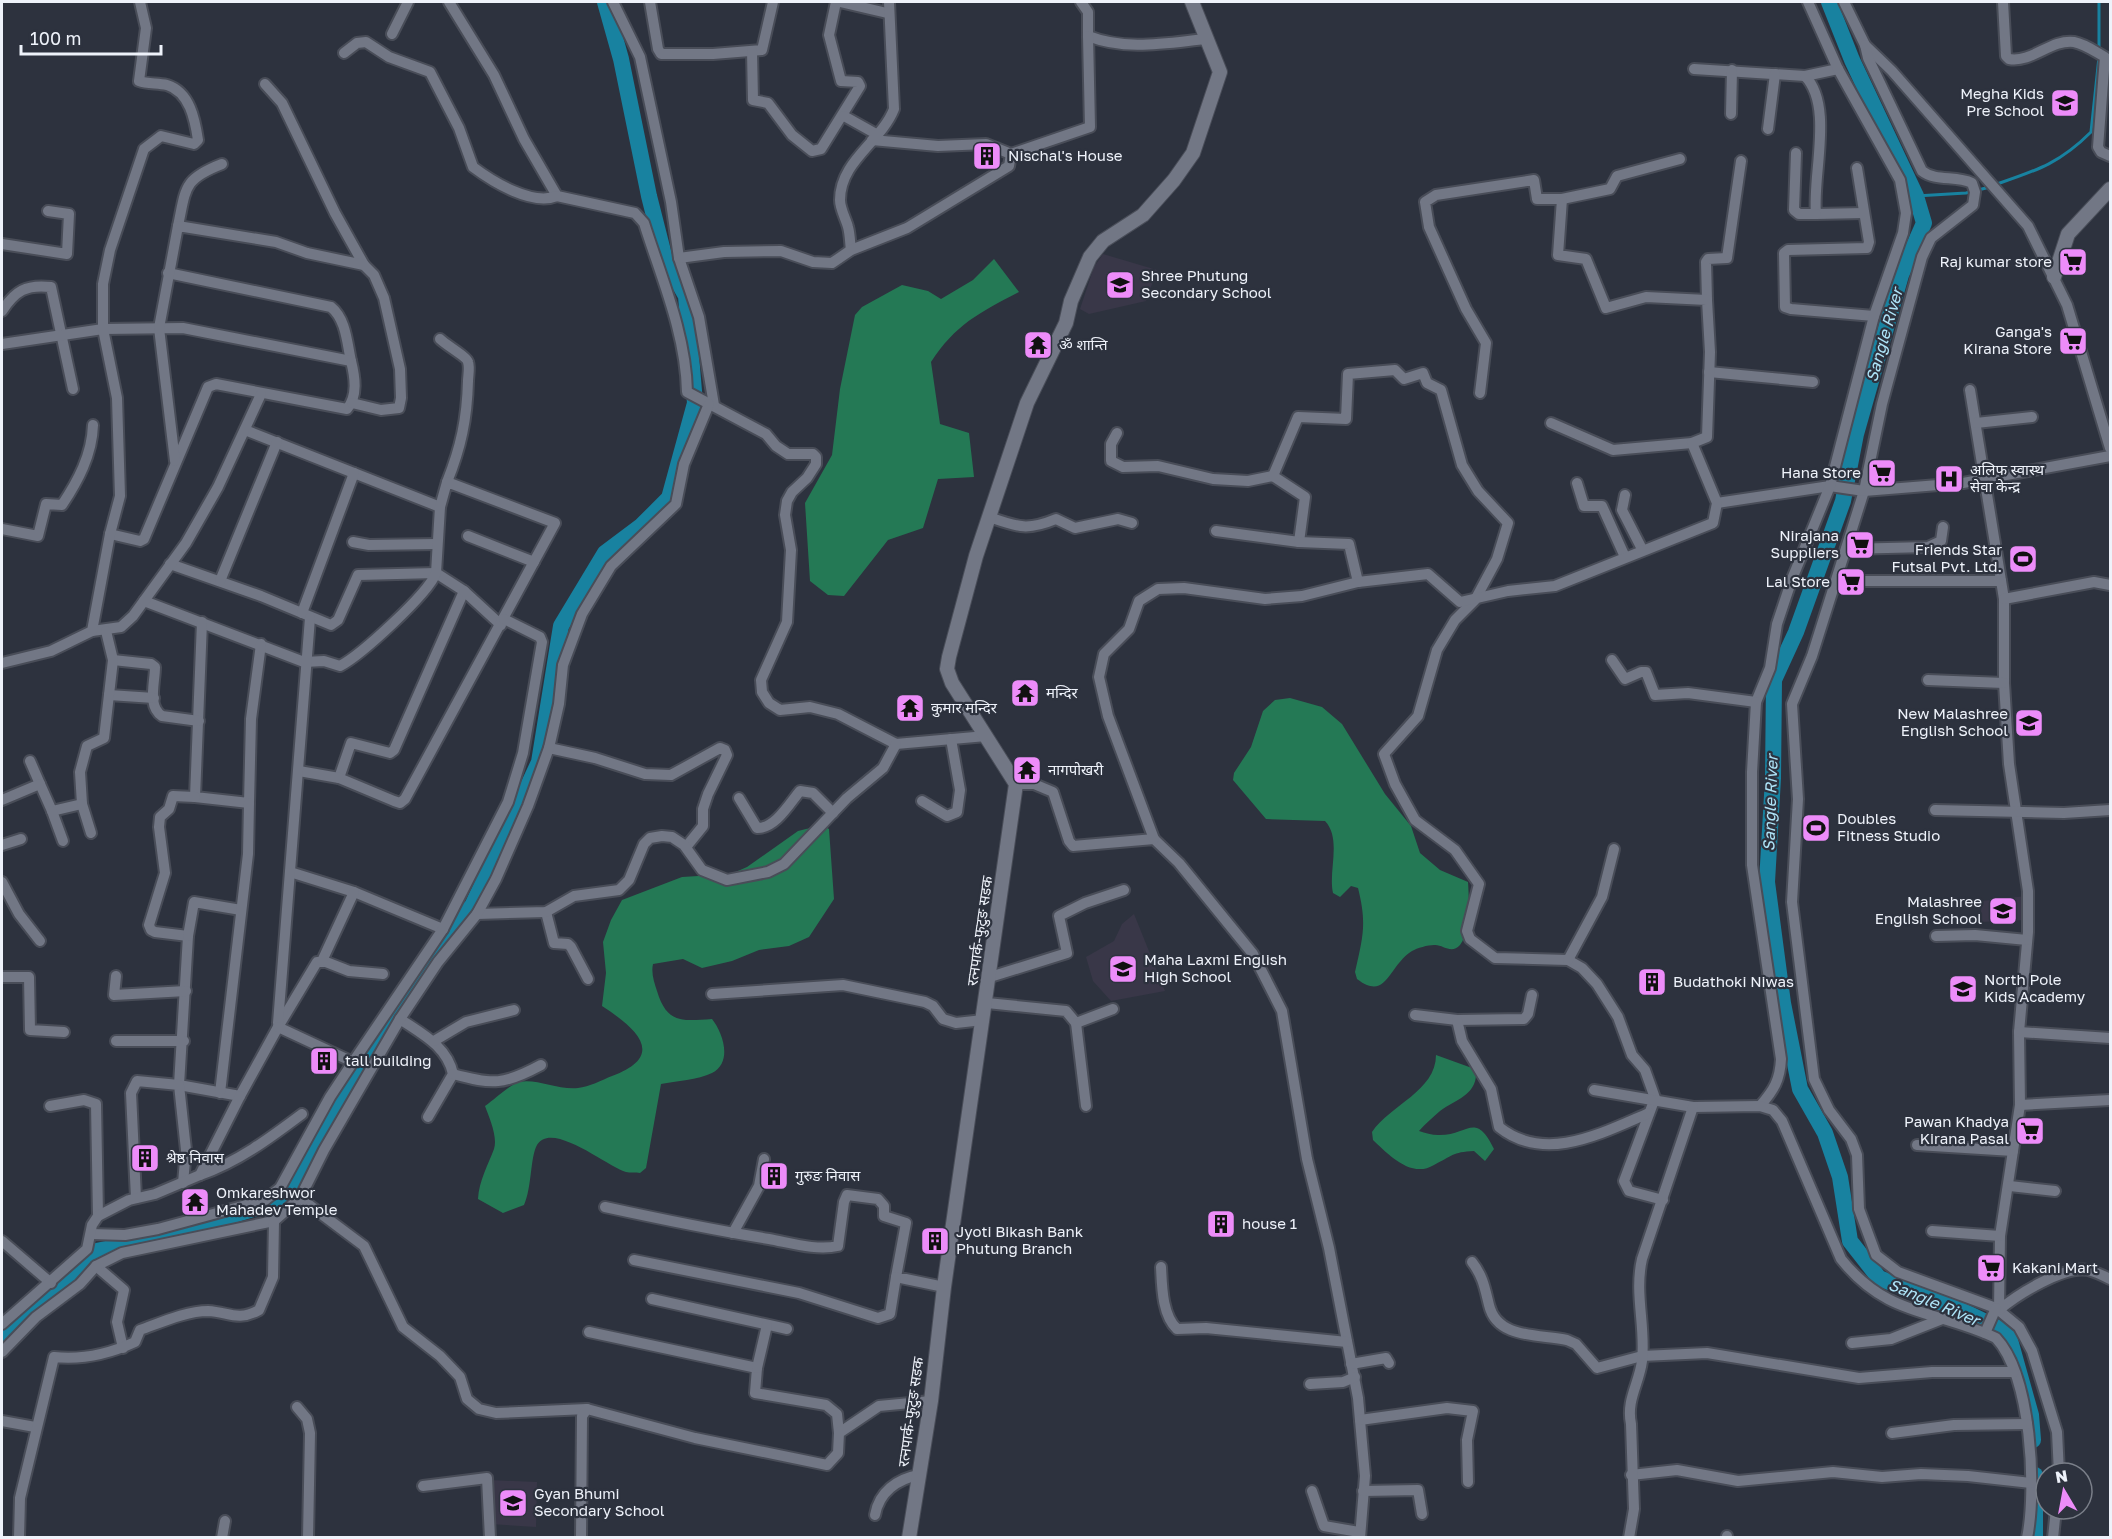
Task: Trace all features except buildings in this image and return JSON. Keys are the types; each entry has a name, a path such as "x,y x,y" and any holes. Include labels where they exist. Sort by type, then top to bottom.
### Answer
{"street":[{"path":"92,631 110,534 120,496 117,409 103,329 103,285 110,250 144,149 161,135 194,144 198,140 194,118 182,94 169,86 139,81 146,28 140,2"},
{"path":"392,34 408,2"},
{"path":"449,2 494,75 524,139 557,196"},
{"path":"2,1352 36,1317 80,1284 96,1266 122,1253 274,1221 300,1198 324,1150 400,1019 438,962 477,914 528,806 549,748 559,704 563,665 582,614 612,566 676,504 684,464 712,405 699,317 679,258 671,202 640,57 613,2"},
{"path":"650,2 651,17 661,54 762,50 773,2"},
{"path":"752,51 753,100 768,103 800,144 812,151 821,149 844,116 860,86 858,82 842,81 829,35 838,2 887,14"},
{"path":"851,250 849,230 840,201 851,165 889,123 894,109 887,14 889,2"},
{"path":"844,116 875,138 938,146 986,144 1011,154 1090,127 1088,12 1086,5 1081,2"},
{"path":"1154,839 1073,846 1069,842 1053,792 1034,784 1016,784 964,705 947,669 972,571 1027,403 1066,323 1071,301 1090,257 1103,241 1143,215 1174,180 1193,153 1220,72 1192,2"},
{"path":"1760,1106 1774,1089 1780,1076 1781,1059 1752,865 1752,772 1756,702 1770,668 1777,624 1788,590 1833,486 1874,316 1903,233 1906,213 1905,198 1899,180 1838,69 1808,2"},
{"path":"1844,2 1922,171 1928,176 1965,180 1972,183 1975,192 1973,205 1931,238 1922,257 1837,581 1792,704 1798,799 1792,902 1814,1079 1828,1110 1851,1138 1857,1155 1859,1209 1876,1255 1898,1272 1996,1311 2019,1327 2032,1351 2057,1432 2058,1461"},
{"path":"2003,2 2003,44 2009,59 2026,57 2066,42 2082,45 2105,57 2098,147 2101,152 2110,156"},
{"path":"1088,36 1106,43 1143,46 1206,39"},
{"path":"344,53 357,43 366,42 389,57 430,72 459,128 473,167 500,184 543,199 557,196 635,213 644,223 679,338 686,370 687,392 766,434 776,446 788,454 813,454 816,457 816,464 807,478 792,492 787,501 785,515 791,550 787,622 762,680 762,692 769,703 780,710 810,707 838,714 896,744 986,736"},
{"path":"1865,45 1892,70 2028,226 2055,277 2067,306 2110,448"},
{"path":"1694,69 1805,76 1838,69"},
{"path":"1731,114 1732,70"},
{"path":"1768,129 1775,74"},
{"path":"1805,76 1816,91 1820,134 1816,214"},
{"path":"265,84 282,103 330,203 364,265 374,275 384,297 400,369 399,408 392,410 352,403"},
{"path":"1796,153 1794,210 1798,214 1864,213"},
{"path":"679,258 724,252 781,251 813,262 832,263 851,250 907,228 1009,166 1011,154"},
{"path":"1480,393 1486,343 1467,309 1429,227 1425,202 1436,195 1534,180 1537,199 1562,199 1610,189 1617,176 1630,170 1680,159"},
{"path":"1551,423 1613,450 1692,443 1707,437 1709,372 1706,262 1727,258 1741,161"},
{"path":"176,465 170,401 159,328 168,273 190,180 222,164"},
{"path":"1857,168 1868,248 1788,250 1784,253 1783,296 1785,307 1791,309 1874,316"},
{"path":"2055,277 2068,234 2110,189"},
{"path":"1562,199 1558,255 1586,259 1606,308 1646,297 1707,300"},
{"path":"2,244 67,254 69,214 48,211"},
{"path":"178,226 276,242 307,254 364,265"},
{"path":"110,534 140,541 144,539 208,387 216,384 342,410 347,409 352,403 355,387 344,328 338,312 331,307 168,273"},
{"path":"2,311 13,294 19,291 51,287 73,389"},
{"path":"2,344 60,333 103,329 183,328 351,361"},
{"path":"144,601 202,621 304,662 324,661 340,666 346,663 428,588 436,573 440,507 462,444 468,362 465,356 449,348 440,339"},
{"path":"1273,476 1298,417 1346,419 1348,374 1395,370 1404,379 1423,373 1427,383 1441,390 1462,465 1478,490 1508,523 1497,559 1475,600 1455,620 1437,650 1418,716 1384,754 1395,784 1415,820 1455,850 1476,878 1477,891 1467,931 1470,939 1495,958 1568,960 1588,974 1608,999 1618,1017 1632,1055 1645,1070 1655,1098 1623,1181 1629,1191 1664,1200"},
{"path":"1709,372 1813,381"},
{"path":"1970,390 2004,599 2004,683 2015,810 2028,891 2027,940 2019,1032 2020,1105 2001,1236 1996,1311 1986,1330"},
{"path":"2,663 51,651 92,631 106,631 121,627 144,601 186,543 207,507 261,394"},
{"path":"1976,423 2032,417"},
{"path":"2,528 38,536 46,504 62,505 74,487 92,443 93,425"},
{"path":"245,430 440,507"},
{"path":"1117,433 1111,444 1111,461 1123,467 1158,466 1213,479 1248,481 1273,476 1305,497 1299,542"},
{"path":"220,581 277,442"},
{"path":"1312,1491 1324,1526 1360,1534 1363,1491 1360,1420 1355,1377 1329,1248 1306,1160 1282,1011 1253,954 1179,864 1154,839 1108,716 1099,677 1104,654 1129,629 1139,601 1158,589 1184,588 1265,600 1302,596 1358,582 1428,574 1460,602 1508,591 1555,586 1642,549 1712,525 1717,503 1692,443"},
{"path":"1717,503 1833,486 1861,491 1940,486 2110,456"},
{"path":"278,1027 299,771 306,615 354,473"},
{"path":"299,771 339,778 400,803 405,799 555,523 447,482"},
{"path":"1577,483 1584,506 1602,506 1625,557"},
{"path":"1625,495 1622,510 1642,549"},
{"path":"989,517 1019,527 1035,528 1056,519 1075,528 1118,519 1132,523"},
{"path":"1846,549 1928,547 1941,541 1943,527"},
{"path":"1216,531 1299,542 1349,544 1358,582"},
{"path":"468,536 534,562"},
{"path":"353,542 369,545 437,544"},
{"path":"91,1234 125,1235 158,1229 264,1200 280,1188 330,1098 444,929 508,802 523,753 542,642 540,637 502,622 464,591 436,573 358,575 336,623 331,625 220,581 170,564"},
{"path":"1837,581 2001,581"},
{"path":"2004,599 2094,582 2110,585"},
{"path":"339,778 351,743 390,753 394,750 464,591"},
{"path":"195,797 202,621"},
{"path":"91,833 82,804 80,772 87,746 104,738 113,660 106,631"},
{"path":"220,1093 248,854 251,718 261,644"},
{"path":"113,660 134,661 155,667 153,707 162,716 199,721"},
{"path":"1612,660 1625,679 1646,672 1655,695 1688,693 1756,702"},
{"path":"1928,680 2004,683"},
{"path":"109,695 154,698"},
{"path":"922,801 947,816 957,812 960,790 951,739"},
{"path":"477,914 546,912 574,896 625,887 650,838 672,837 686,848 702,870 727,880 768,872 784,864 846,798 884,768 896,744"},
{"path":"549,748 595,758 645,774 671,775 720,748 725,750 727,755 703,809 703,826 686,848"},
{"path":"30,762 63,841"},
{"path":"2,800 40,784"},
{"name":"रत्नपार्क-फुटुङ सडक","path":"909,1538 931,1401 944,1287 987,1003 1016,784"},
{"path":"739,798 757,828 764,828 772,823 800,791 813,793 833,813"},
{"path":"188,936 155,932 149,926 165,873 159,827 160,817 170,809 173,796 249,803"},
{"path":"51,811 82,804"},
{"path":"1935,810 2015,810 2064,813 2110,810"},
{"path":"2,845 21,839"},
{"path":"1568,960 1602,897 1614,849"},
{"path":"290,872 354,892 444,929"},
{"path":"2,882 19,914 40,941"},
{"path":"990,977 1067,952 1059,916 1085,903 1124,890"},
{"path":"322,961 354,892"},
{"path":"183,1183 186,1150 179,1085 184,1041 188,936 194,902 241,910"},
{"path":"546,912 554,943 571,947 588,979"},
{"path":"1936,936 1975,935 2027,940"},
{"path":"200,1175 240,1096 317,962 322,961 349,971 383,974"},
{"path":"116,976 114,995 186,992"},
{"path":"2,977 29,977 30,1030 64,1032"},
{"path":"712,994 843,985 925,1002 933,1006 943,1019 956,1023 983,1020"},
{"path":"1415,1015 1457,1020 1524,1019 1528,1014 1532,995"},
{"path":"987,1003 1066,1011 1076,1023 1086,1106"},
{"path":"1076,1023 1113,1009"},
{"path":"434,1041 466,1023 514,1010"},
{"path":"400,1019 434,1041 443,1051 453,1074 483,1083 493,1083 513,1078 541,1065"},
{"path":"1457,1020 1462,1041 1491,1089 1498,1127 1509,1135 1554,1146 1597,1136 1649,1113"},
{"path":"278,1027 353,1062"},
{"path":"2019,1032 2110,1038"},
{"path":"116,1041 184,1041"},
{"path":"428,1117 453,1074"},
{"path":"136,1198 132,1154 132,1086 137,1082 179,1085 240,1096"},
{"path":"1594,1090 1655,1098 1693,1107 1760,1106 1773,1110 1782,1121 1841,1259 1850,1270 1885,1299 1942,1319 1986,1330 2005,1347 2027,1424 2031,1483 2028,1538"},
{"path":"50,1106 84,1100 96,1104 102,1214"},
{"path":"2020,1105 2110,1100"},
{"path":"1629,1538 1634,1509 1631,1424 1628,1411 1642,1356 1638,1282 1642,1259 1664,1200 1693,1107"},
{"path":"2,1324 87,1249 92,1226 102,1214 136,1198 217,1170 261,1145 302,1114"},
{"path":"1917,1145 2013,1151"},
{"path":"732,1233 759,1186 764,1159"},
{"path":"2010,1186 2055,1191"},
{"path":"606,1208 803,1245 838,1246 844,1202 848,1194 878,1199 884,1206 884,1216 906,1223 890,1314 878,1317 799,1293 634,1260"},
{"path":"300,1198 364,1246 403,1327 460,1377 467,1399 480,1409 496,1413 587,1409 695,1438 827,1465 838,1453 837,1414 826,1405 755,1393 757,1368 766,1325"},
{"path":"19,1538 20,1498 35,1427 46,1398 54,1357 74,1359 123,1348 135,1342 140,1330 168,1320 208,1311 233,1317 259,1310 273,1277 274,1221"},
{"path":"1932,1231 2001,1236"},
{"path":"2,1241 51,1283"},
{"path":"1473,1262 1482,1274 1492,1318 1498,1325 1510,1330 1567,1340 1576,1344 1597,1368 1642,1356 1707,1353 1859,1378 1932,1372 2014,1372"},
{"path":"96,1266 124,1290 117,1322 123,1348"},
{"path":"1161,1267 1163,1292 1171,1324 1177,1329 1216,1329 1347,1342"},
{"path":"1996,1311 2034,1285 2053,1278 2087,1269 2110,1279"},
{"path":"896,1277 944,1287"},
{"path":"652,1299 787,1329"},
{"path":"1852,1343 1892,1339 1942,1319"},
{"path":"589,1332 757,1368"},
{"path":"1351,1364 1386,1358 1389,1363"},
{"path":"1310,1384 1343,1383 1355,1377"},
{"path":"839,1433 879,1406 931,1401"},
{"path":"297,1407 303,1411 310,1433 308,1538"},
{"path":"1360,1420 1448,1408 1473,1411 1467,1440 1468,1482"},
{"path":"580,1538 582,1416 587,1409"},
{"path":"2,1421 35,1427"},
{"path":"1892,1433 1954,1425 2027,1424"},
{"path":"1631,1475 1677,1470 1738,1481 1833,1472 1882,1477 1921,1474 1968,1476 2031,1483"},
{"path":"875,1515 877,1504 893,1485 902,1478 919,1475"},
{"path":"423,1486 486,1478 490,1538"},
{"path":"1363,1491 1418,1490 1422,1514"},
{"path":"222,1538 225,1521"},
{"path":"2053,1538 2055,1521"}],"shaded area":[{"name":"Shree Phutung Secondary School","path":"1103,254 1157,270 1146,301 1089,314 1080,309 1094,267"},
{"name":"Malashree English School","path":"2026,896 2025,920 1980,922 1982,901"},
{"name":"Maha Laxmi English High School","path":"1134,914 1165,991 1111,1001 1093,981 1086,957 1114,941 1122,924"},
{"name":"Gyan Bhumi Secondary School","path":"489,1480 537,1482 536,1527 490,1524"}],"green space":[{"path":"994,259 1019,292 969,321 950,338 931,362 940,424 969,433 974,477 938,479 923,528 888,540 844,596 828,595 810,581 805,503 832,455 840,389 855,315 862,307 902,285 928,291 941,299 973,280"},
{"path":"1290,698 1322,707 1342,724 1385,794 1411,826 1420,853 1440,870 1468,882 1468,924 1464,939 1457,948 1450,949 1434,945 1414,950 1404,957 1387,979 1375,986 1367,985 1357,979 1355,972 1363,930 1361,900 1358,888 1351,886 1340,897 1333,893 1334,846 1330,828 1325,821 1266,819 1233,780 1234,773 1251,747 1263,711 1275,700"},
{"path":"822,825 829,829 834,899 809,937 789,946 759,950 732,961 702,968 683,959 653,964 654,981 666,1010 671,1015 684,1020 712,1019 720,1032 724,1055 718,1068 712,1073 694,1079 661,1084 646,1168 640,1173 626,1172 567,1142 555,1138 544,1139 537,1145 533,1157 524,1205 503,1213 478,1199 482,1179 495,1144 485,1106 519,1082 526,1081 570,1088 582,1087 629,1068 639,1059 642,1050 640,1041 634,1032 602,1006 606,973 603,942 622,900 682,877 731,874 747,867 798,831"},
{"path":"1436,1055 1472,1068 1476,1074 1475,1081 1469,1092 1440,1111 1419,1131 1438,1135 1470,1128 1481,1130 1494,1149 1485,1161 1474,1151 1461,1152 1425,1169 1417,1169 1400,1163 1373,1140 1372,1132 1380,1122 1429,1078 1434,1068"}],"waterway":[{"path":"2,1335 96,1251 155,1239 283,1200 318,1146 332,1113 362,1062 458,920 472,906 539,762 561,626 605,553 641,526 669,498 695,403 686,296 665,259 649,196 621,59 605,2"},
{"name":"Sangle River","path":"1829,2 1852,60 1916,196 1924,223 1901,275 1856,434 1843,501 1796,632 1774,680 1773,778 1767,882 1783,1003 1800,1089 1825,1133 1840,1177 1850,1241 1879,1278 1965,1312 2008,1333 2031,1415 2033,1440"},
{"path":"2099,2 2099,51"},
{"path":"1997,184 2048,164 2080,143 2091,132 2099,57"},
{"path":"1916,196 1966,193 1990,187"},
{"name":"Sangle River","path":"2035,1521 2035,1538"}],"place":[{"name":"Megha Kids Pre School","path":"2065,103"},
{"name":"Nischal's House","path":"987,156"},
{"name":"Raj kumar store","path":"2073,262"},
{"name":"Shree Phutung Secondary School","path":"1120,285"},
{"name":"Ganga's Kirana Store","path":"2073,341"},
{"name":"ॐ शान्ति","path":"1038,345"},
{"name":"Hana Store","path":"1882,473"},
{"name":"अलिफ स्वास्थ सेवा केन्द्र","path":"1949,479"},
{"name":"Nirajana Suppliers","path":"1860,545"},
{"name":"Friends Star Futsal Pvt. Ltd.","path":"2023,559"},
{"name":"Lal Store","path":"1851,582"},
{"name":"मन्दिर","path":"1025,693"},
{"name":"कुमार मन्दिर","path":"910,708"},
{"name":"New Malashree English School","path":"2029,723"},
{"name":"नागपोखरी","path":"1027,770"},
{"name":"Doubles Fitness Studio","path":"1816,828"},
{"name":"Malashree English School","path":"2003,911"},
{"name":"Maha Laxmi English High School","path":"1123,969"},
{"name":"Budathoki Niwas","path":"1652,982"},
{"name":"North Pole Kids Academy","path":"1963,989"},
{"name":"tall building","path":"324,1061"},
{"name":"Pawan Khadya Kirana Pasal","path":"2030,1131"},
{"name":"श्रेष्ठ निवास","path":"145,1158"},
{"name":"गुरुङ निवास","path":"774,1176"},
{"name":"Omkareshwor Mahadev Temple","path":"195,1202"},
{"name":"house 1","path":"1221,1224"},
{"name":"Jyoti Bikash Bank Phutung Branch","path":"935,1241"},
{"name":"Kakani Mart","path":"1991,1268"},
{"name":"Gyan Bhumi Secondary School","path":"513,1503"}]}
